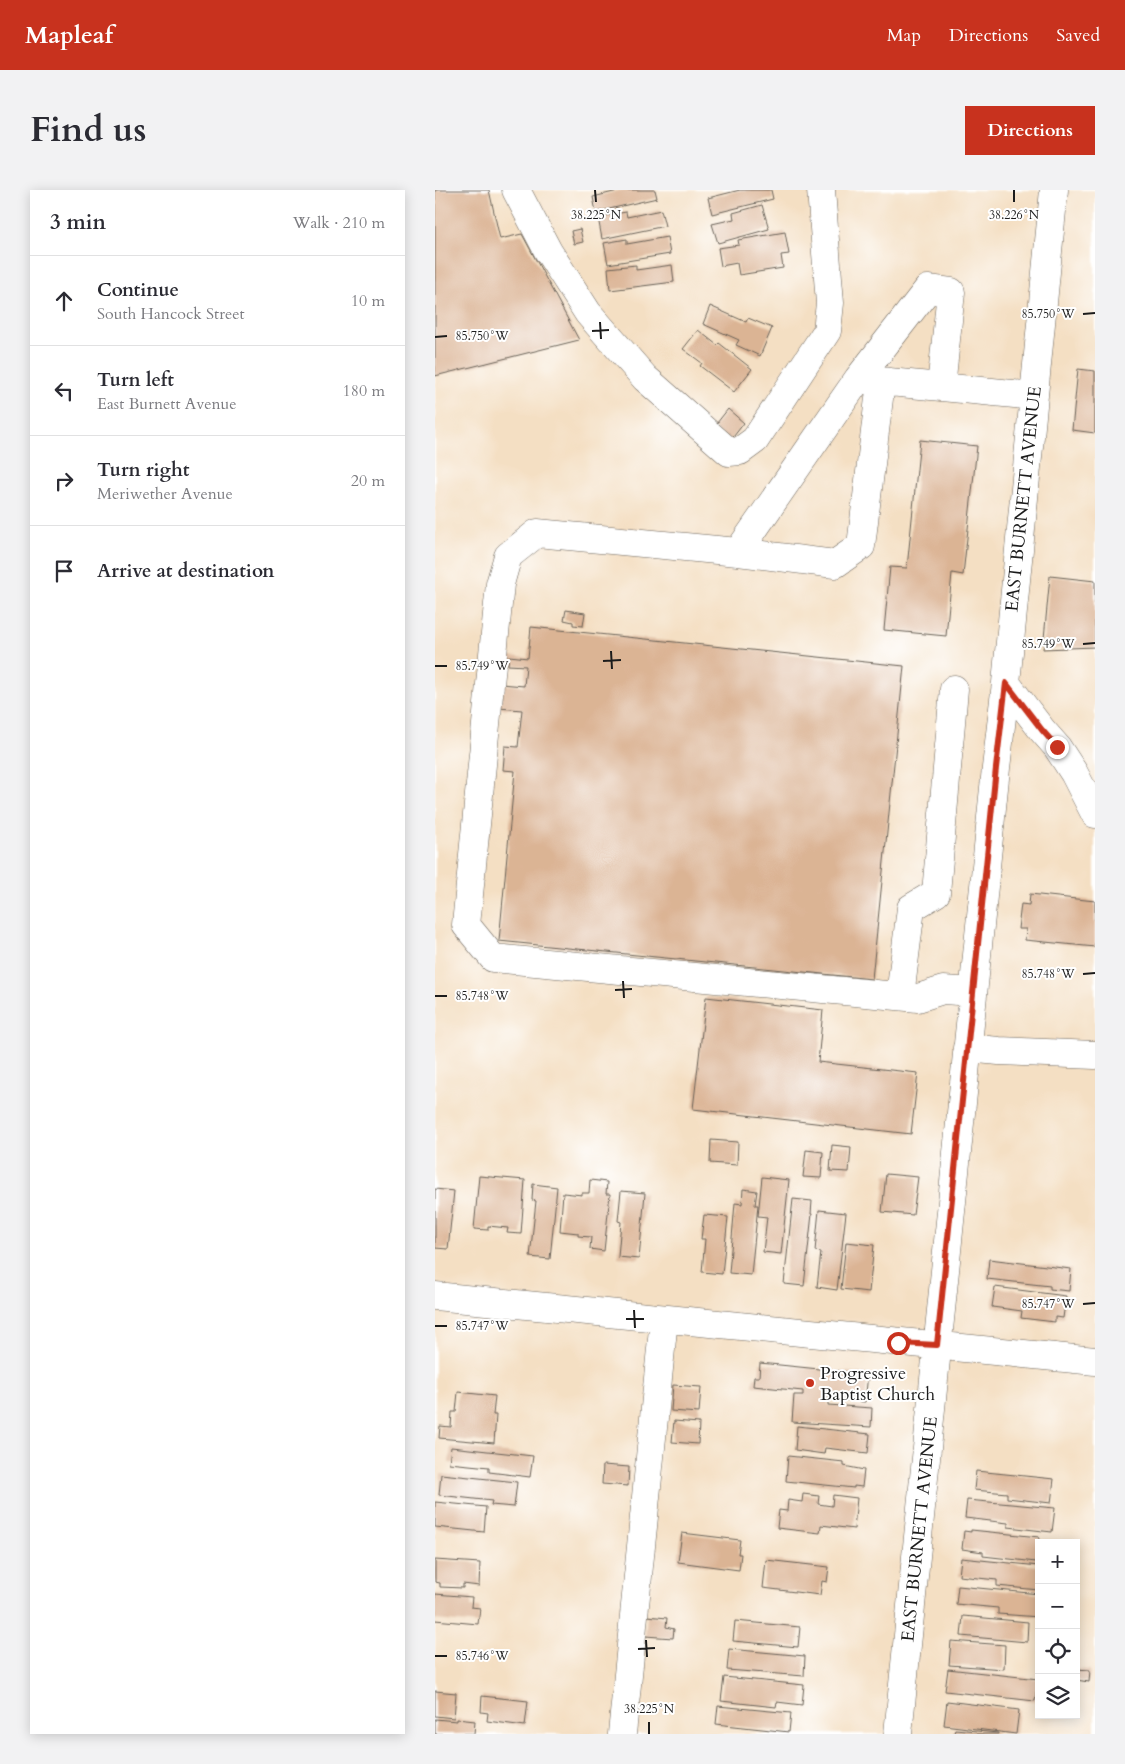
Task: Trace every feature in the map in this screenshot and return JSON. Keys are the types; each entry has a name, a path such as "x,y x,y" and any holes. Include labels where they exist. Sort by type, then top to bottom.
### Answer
{"street":[{"path":"516,190 548,251 587,313 645,378 729,452 739,450 755,440 827,331 830,303 821,190"},
{"name":"EAST BURNETT AVENUE","path":"898,1734 1006,683 1054,190"},
{"path":"738,552 869,381 928,289 951,292 941,387"},
{"path":"869,381 1034,396"},
{"path":"869,381 861,546 835,564 738,552 537,532 508,556 500,584 466,925 493,958 918,998 943,990 973,992"},
{"path":"1006,683 1057,747 1074,773 1095,814"},
{"path":"900,996 911,908 937,893 954,689"},
{"path":"967,1048 1095,1054"},
{"path":"435,1296 1095,1361"},
{"path":"622,1734 665,1319"}],"building":[{"path":"435,190 489,190 500,239 522,234 579,340 435,376"},
{"path":"622,190 655,190 657,198 596,212 593,197"},
{"path":"740,190 771,190 773,199 712,214 708,198"},
{"path":"762,205 769,229 718,243 712,224 734,219 733,213"},
{"path":"661,210 665,226 602,239 598,217 626,212 627,217"},
{"path":"580,229 583,242 574,244 571,231"},
{"path":"785,232 789,254 781,255 783,268 739,275 737,263 721,266 718,248 739,245 738,240"},
{"path":"667,237 670,254 608,264 604,243 627,239 627,244"},
{"path":"636,265 636,270 672,265 674,282 610,290 608,268"},
{"path":"710,306 746,322 748,318 772,328 760,356 736,345 739,340 703,324"},
{"path":"698,330 717,345 719,343 752,369 734,392 700,366 702,363 683,349"},
{"path":"1078,369 1095,371 1095,433 1072,430"},
{"path":"728,409 744,423 730,441 713,428"},
{"path":"920,440 977,446 963,575 952,573 946,636 884,630 890,567 907,568"},
{"path":"1050,576 1095,581 1095,647 1043,649"},
{"path":"566,610 585,613 583,626 573,625 573,622 564,620"},
{"path":"531,627 904,666 872,979 499,941 515,771 503,770 505,746 518,747 522,710 499,708 501,684 524,686 526,666 508,665 509,656 528,658"},
{"path":"1030,894 1095,901 1095,947 1025,940 1026,929 1018,929 1021,904 1029,905"},
{"path":"706,997 823,1010 818,1062 918,1073 911,1134 693,1109"},
{"path":"711,1140 738,1142 737,1165 710,1163"},
{"path":"832,1145 851,1147 849,1172 830,1171"},
{"path":"806,1150 823,1152 821,1178 803,1177"},
{"path":"886,1174 918,1177 913,1215 882,1212"},
{"path":"479,1176 525,1180 521,1234 507,1233 508,1228 488,1226 488,1230 474,1229"},
{"path":"762,1177 789,1180 781,1254 763,1252 767,1217 758,1216"},
{"path":"590,1180 607,1182 606,1194 610,1194 604,1251 590,1249 591,1237 560,1231 563,1193 582,1195 582,1193 589,1193"},
{"path":"533,1184 557,1187 550,1259 530,1257 536,1201 532,1200"},
{"path":"435,1189 454,1191 448,1249 435,1248"},
{"path":"743,1189 757,1191 755,1205 758,1205 751,1275 729,1273 735,1203 742,1204"},
{"path":"621,1191 645,1193 639,1259 618,1257 621,1222 618,1221"},
{"path":"793,1199 812,1201 804,1286 784,1284"},
{"path":"819,1210 846,1213 837,1290 817,1287 821,1252 815,1251"},
{"path":"704,1215 728,1217 722,1274 702,1272 705,1239 701,1239"},
{"path":"846,1242 874,1245 869,1292 841,1289"},
{"path":"989,1259 1071,1269 1069,1291 1050,1289 1050,1286 987,1279"},
{"path":"995,1287 1066,1296 1063,1318 1055,1317 1055,1322 1021,1318 1022,1311 992,1307"},
{"name":"Progressive Baptist Church","path":"760,1363 868,1374 865,1402 828,1398 828,1405 872,1408 871,1427 792,1422 794,1395 803,1395 803,1391 753,1386 754,1377 759,1377"},
{"path":"673,1385 701,1387 699,1413 671,1411"},
{"path":"458,1392 495,1396 493,1415 496,1415 494,1443 439,1438 440,1426 451,1427 452,1412 456,1412"},
{"path":"674,1421 699,1423 698,1444 672,1442"},
{"path":"797,1426 870,1434 868,1453 825,1448 824,1454 795,1450"},
{"path":"451,1447 533,1456 530,1477 489,1472 489,1467 449,1463"},
{"path":"788,1456 844,1462 844,1466 864,1470 862,1487 854,1486 854,1488 786,1481"},
{"path":"603,1465 629,1467 628,1486 602,1484"},
{"path":"976,1471 1054,1479 1051,1503 1007,1498 1007,1493 974,1490"},
{"path":"441,1474 517,1482 514,1507 491,1505 492,1501 439,1495"},
{"path":"803,1494 819,1496 818,1504 832,1506 833,1495 857,1498 854,1529 821,1525 820,1533 777,1528 779,1510 787,1511 788,1500 802,1502"},
{"path":"967,1500 1055,1508 1052,1532 1008,1527 1008,1523 965,1518"},
{"path":"435,1502 486,1507 484,1532 435,1527"},
{"path":"971,1530 1039,1537 1039,1539 1035,1539 1035,1562 983,1556 983,1552 962,1549 964,1531 971,1532"},
{"path":"682,1533 740,1540 738,1554 741,1554 739,1570 678,1562"},
{"path":"961,1558 1035,1566 1035,1590 997,1586 997,1580 959,1576"},
{"path":"435,1560 480,1563 479,1586 463,1584 463,1588 440,1587 440,1583 435,1582"},
{"path":"766,1560 829,1567 827,1582 822,1581 820,1595 763,1588"},
{"path":"958,1586 1035,1594 1035,1617 998,1614 998,1608 956,1604"},
{"path":"435,1594 472,1597 471,1607 480,1608 478,1624 435,1620"},
{"path":"647,1616 667,1618 666,1627 674,1629 673,1638 645,1636"},
{"path":"963,1616 1028,1622 1027,1642 961,1636"},
{"path":"735,1621 800,1627 798,1647 733,1641"},
{"path":"951,1641 1005,1645 1004,1669 949,1665"},
{"path":"729,1649 805,1656 804,1676 727,1670"},
{"path":"948,1669 1035,1679 1035,1701 945,1691"},
{"path":"1080,1669 1090,1670 1089,1682 1080,1681"},
{"path":"724,1677 804,1685 802,1705 777,1702 776,1707 721,1701"},
{"path":"435,1691 456,1693 454,1718 435,1716"},
{"path":"482,1696 528,1701 525,1726 487,1721 488,1713 481,1712"},
{"path":"947,1701 1019,1710 1016,1734 944,1725"},
{"path":"718,1706 791,1713 789,1732 716,1724"},
{"path":"435,1719 475,1721 474,1734 435,1734"},
{"path":"955,1729 998,1733 998,1734 954,1734"}],"place":[{"name":"Progressive Baptist Church","path":"810,1383"}],"route":[{"path":"898,1343 937,1345 1006,683 1057,747"}]}
